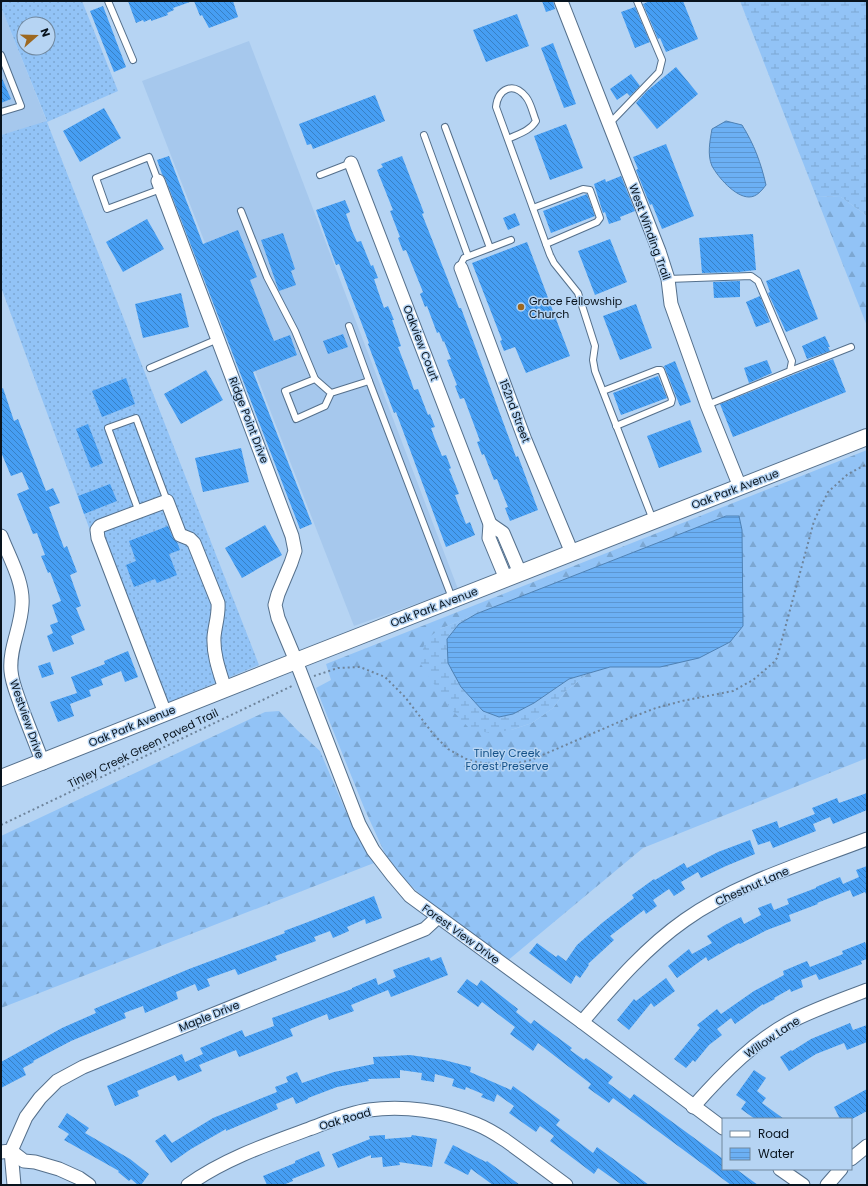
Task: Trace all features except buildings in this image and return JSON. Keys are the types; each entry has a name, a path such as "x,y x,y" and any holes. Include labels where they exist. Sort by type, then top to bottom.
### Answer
{"street":[{"name":"West Winding Trail","path":"561,1 659,251 668,280 670,304 707,405 740,487"},
{"name":"Oakview Court","path":"351,163 490,524 503,533 513,576"},
{"name":"Ridge Point Drive","path":"160,185 292,536 295,551 292,563 278,594 276,605 278,618 296,661"},
{"name":"152nd Street","path":"460,268 525,440 572,553"},
{"name":"Oak Park Avenue","path":"1,778 43,763 225,689 867,437"},
{"path":"165,713 98,538 97,530 100,526 167,501 180,535 190,539 194,543 218,603 219,609 214,637 218,669 225,689"},
{"name":"Westview Drive","path":"1,538 18,578 21,591 22,604 20,622 11,654 12,678 43,763"},
{"name":"Forest View Drive","path":"296,661 360,824 370,843 393,876 410,896 582,1022 693,1107 722,1127"},
{"name":"Chestnut Lane","path":"582,1022 626,972 684,920 731,893 867,839"},
{"name":"Maple Drive","path":"6,1152 26,1117 40,1098 58,1081 83,1067 425,929 438,917"},
{"name":"Willow Lane","path":"693,1107 735,1062 772,1034 797,1018 867,990"},
{"name":"Oak Road","path":"188,1185 217,1167 248,1152 339,1118 369,1110 402,1109 454,1116 477,1124 513,1146 566,1185"},
{"path":"852,1158 867,1146"},
{"path":"6,1152 14,1185"},
{"path":"6,1152 24,1161 59,1169 90,1185"},
{"path":"781,1170 803,1185"},
{"path":"827,1185 840,1170"}],"lane":[{"path":"108,1 133,60"},
{"path":"609,124 660,72 662,60 636,1"},
{"path":"1,55 21,106 1,112"},
{"path":"508,138 526,130 536,121 527,98 521,91 509,88 502,91 498,97 496,107 554,263 578,293 595,346 593,360 595,371 653,521"},
{"path":"445,127 490,248"},
{"path":"424,135 468,256"},
{"path":"149,158 160,185 107,209 96,178 149,158"},
{"path":"320,175 351,163"},
{"path":"533,208 583,189 590,190 600,218 597,222 546,244"},
{"path":"241,211 267,277 295,331 315,379 331,393"},
{"path":"460,268 464,258 511,240"},
{"path":"668,280 751,276 758,281 792,361 790,371"},
{"path":"349,326 368,382 452,600"},
{"path":"150,368 218,339"},
{"path":"707,405 851,347"},
{"path":"603,391 657,370 661,370 672,399 671,403 616,426"},
{"path":"315,379 286,391 296,419 325,406 331,393 368,382"},
{"path":"139,512 108,428 136,418 167,501"}],"path":[{"path":"314,676 338,668 360,667 385,677 405,697 434,735 448,749 477,762 497,766 511,765 532,760 619,722 656,708 682,701 733,691 753,680 777,658 814,521 828,492 848,474 867,464"},
{"name":"Tinley Creek Green Paved Trail","path":"1,825 292,686"}],"shaded area":[{"path":"1,7 16,44 16,56 21,56 47,122 1,135"},
{"path":"249,41 458,589 354,626 142,81"}],"green space":[{"path":"1,1 82,1 118,91 47,122 259,665 155,708 1,287 1,135 47,121 21,56 56,56 56,16 16,16 16,44 1,7"},
{"path":"740,1 867,1 867,216 841,197 816,196"},
{"path":"816,196 841,197 867,216 867,326"},
{"name":"Tinley Creek Forest Preserve","path":"867,450 867,758 643,848 507,961 422,896 403,878 387,858 365,810 316,688 331,680 326,664","holes":["726,516 660,667 610,667 587,674 565,692 553,708 532,723 511,730 440,629"]},
{"path":"476,614 459,624 447,639 448,663 461,687 513,714 534,703 569,679 587,674 565,692 553,708 532,723 511,730 489,733 469,728 450,708 420,663 425,640 440,629"},
{"path":"279,711 320,751 346,812 374,863 1,1008 1,836 265,712"}],"water":[{"path":"726,121 742,125 757,154 766,185 754,196 749,197 738,194 723,181 710,162 709,152 712,129"},
{"path":"726,516 739,516 742,530 743,626 730,642 699,658 660,667 610,667 569,679 534,703 513,714 499,717 483,711 461,687 448,663 447,639 459,624 476,614"}],"place":[{"name":"Grace Fellowship Church","path":"521,307"}]}
